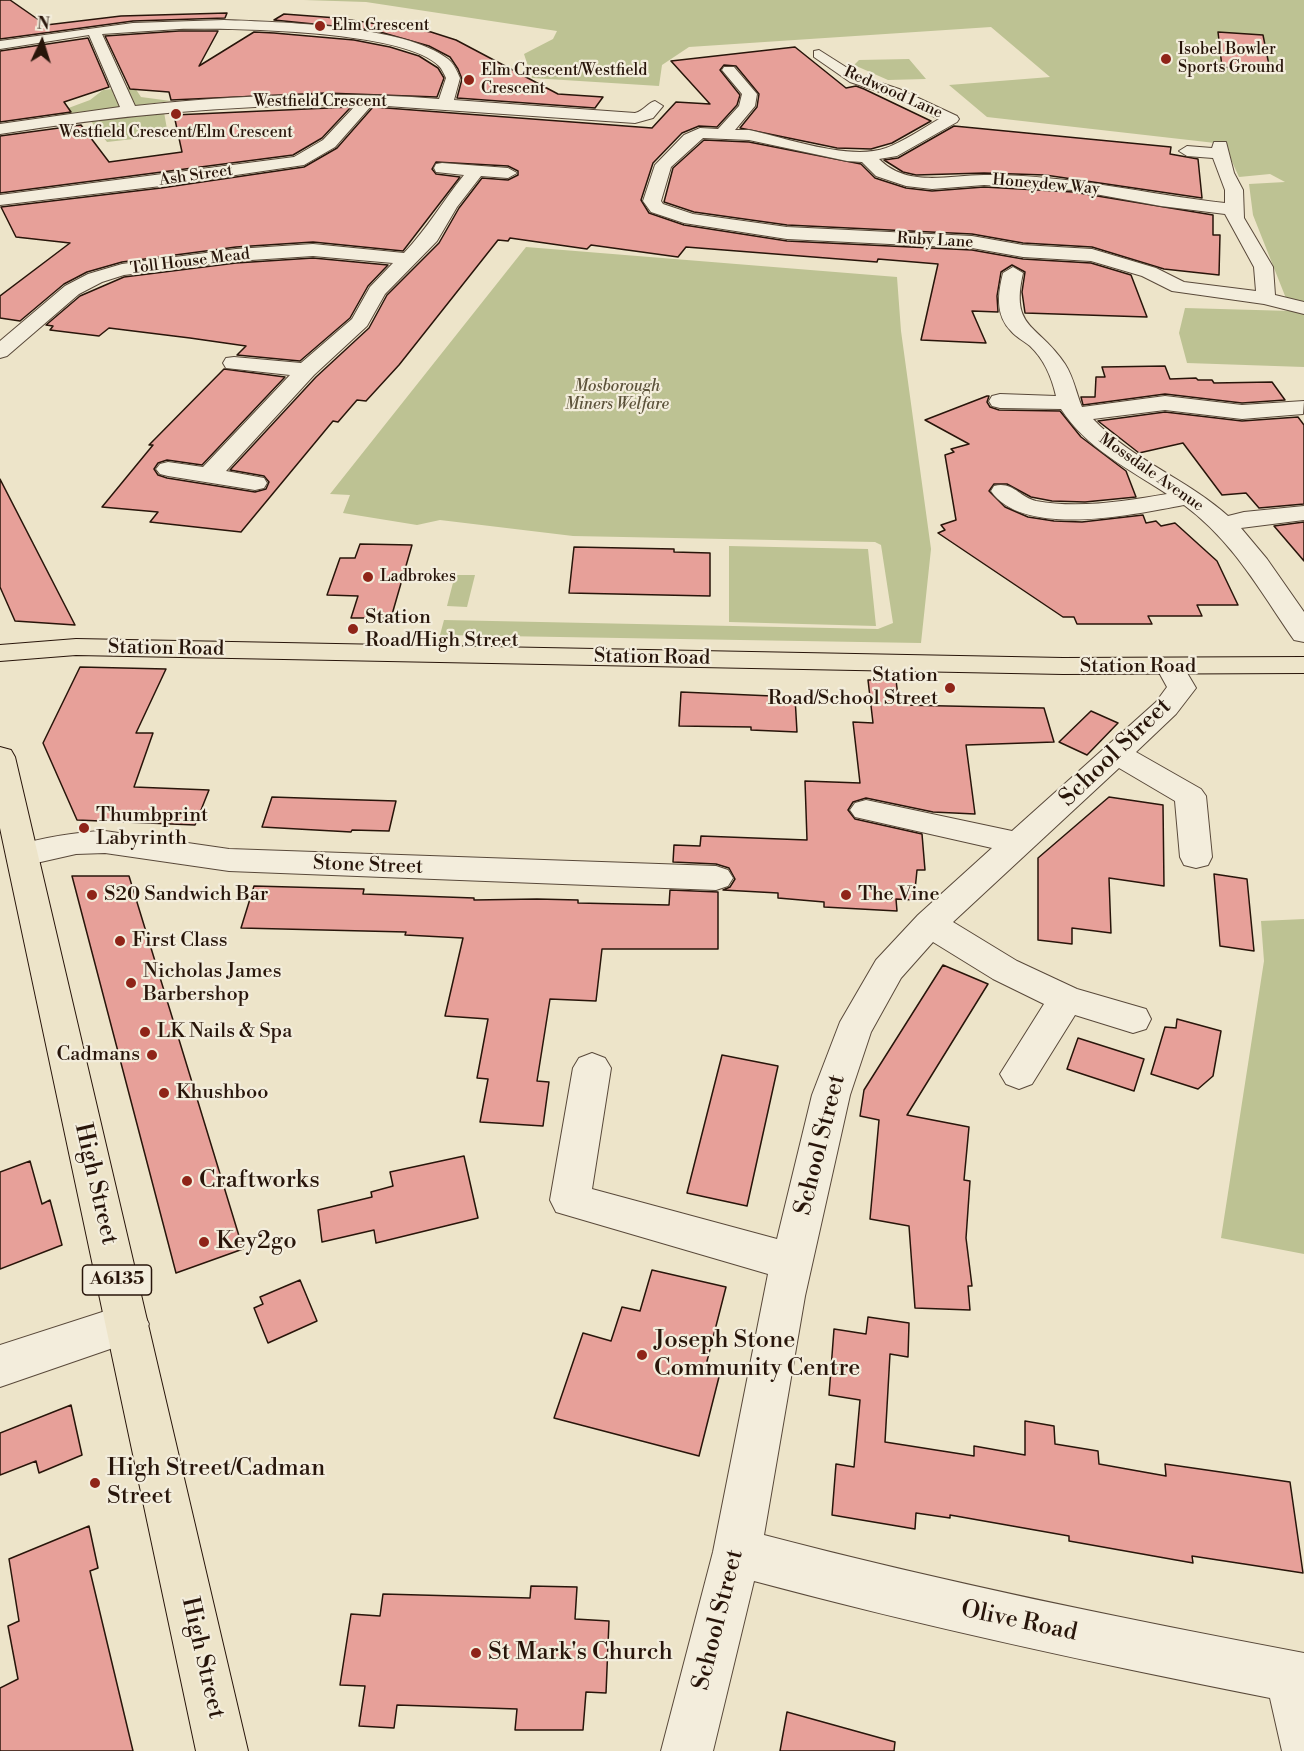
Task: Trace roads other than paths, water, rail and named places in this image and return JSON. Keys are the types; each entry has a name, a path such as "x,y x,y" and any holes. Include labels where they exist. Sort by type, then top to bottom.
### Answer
{"main road":[{"name":"Station Road","path":"0,653 76,647 1170,666 1304,665"},
{"name":"High Street","path":"0,757 222,1751"}],"street":[{"path":"3,41 176,26 244,25 319,30 400,44 428,54 446,64 453,78 445,104"},
{"path":"94,32 129,110"},
{"name":"Redwood Lane","path":"819,54 855,79 894,92 951,119 891,152 867,157"},
{"path":"723,133 740,116 750,98 748,89 729,70"},
{"name":"Westfield Crescent","path":"0,129 129,110 245,101 368,100 609,117 651,114"},
{"name":"Ash Street","path":"0,200 161,181 298,161 315,155 338,138 368,100"},
{"name":"Ruby Lane","path":"867,157 847,156 797,143 691,130 690,138 663,165 652,201 657,208 690,219 786,233 972,242 1023,251 1092,255 1121,262 1179,287 1265,298 1304,308"},
{"path":"1187,151 1220,149 1228,180 1234,189 1232,209 1236,221 1259,254 1268,286 1265,298"},
{"name":"Honeydew Way","path":"867,157 882,172 906,181 932,184 984,180 1074,185 1161,201 1232,209"},
{"path":"442,168 508,173"},
{"path":"209,475 306,370 360,322 377,291 430,237 449,205 476,171"},
{"name":"Toll House Mead","path":"0,352 72,290 95,278 122,270 236,255 313,250 408,259"},
{"path":"1018,280 1011,316 1018,327 1046,336 1072,409"},
{"path":"234,363 306,370"},
{"path":"1000,401 1072,409 1165,403 1242,412 1303,407"},
{"name":"Mossdale Avenue","path":"1072,409 1122,456 1188,497 1224,525 1295,605 1304,634"},
{"path":"168,469 255,483"},
{"path":"1003,491 1029,507 1045,509 1122,508 1188,497"},
{"path":"1224,525 1244,519 1304,513"},
{"name":"School Street","path":"687,1751 737,1552 792,1262 831,1095 853,1032 888,969 930,924 1166,708 1182,688 1170,666"},
{"path":"1117,754 1190,796 1196,857"},
{"path":"866,810 1018,843"},
{"name":"Stone Street","path":"23,855 76,843 105,842 229,860 716,878"},
{"path":"930,924 1005,970 1066,999 1132,1019"},
{"path":"1019,1074 1066,999"},
{"path":"592,1068 570,1200 792,1262"},
{"path":"0,1366 127,1324"},
{"name":"Olive Road","path":"737,1552 902,1596 1102,1640 1298,1678"},
{"path":"1298,1678 1304,1741"}],"place":[{"name":"Elm Crescent","path":"320,26"},
{"name":"Isobel Bowler Sports Ground","path":"1166,59"},
{"name":"Elm Crescent/Westfield Crescent","path":"469,80"},
{"name":"Westfield Crescent/Elm Crescent","path":"176,114"},
{"name":"Ladbrokes","path":"368,577"},
{"name":"Station Road/High Street","path":"353,629"},
{"name":"Station Road/School Street","path":"950,688"},
{"name":"Thumbprint Labyrinth","path":"84,828"},
{"name":"S20 Sandwich Bar","path":"92,895"},
{"name":"The Vine","path":"846,895"},
{"name":"First Class","path":"120,941"},
{"name":"Nicholas James Barbershop","path":"131,983"},
{"name":"LK Nails & Spa","path":"145,1032"},
{"name":"Cadmans","path":"152,1055"},
{"name":"Khushboo","path":"164,1093"},
{"name":"Craftworks","path":"187,1181"},
{"name":"Key2go","path":"204,1242"},
{"name":"Joseph Stone Community Centre","path":"642,1355"},
{"name":"High Street/Cadman Street","path":"95,1483"},
{"name":"St Mark's Church","path":"476,1653"}],"park label":[{"name":"Mosborough Miners Welfare","path":"617,396"}]}
